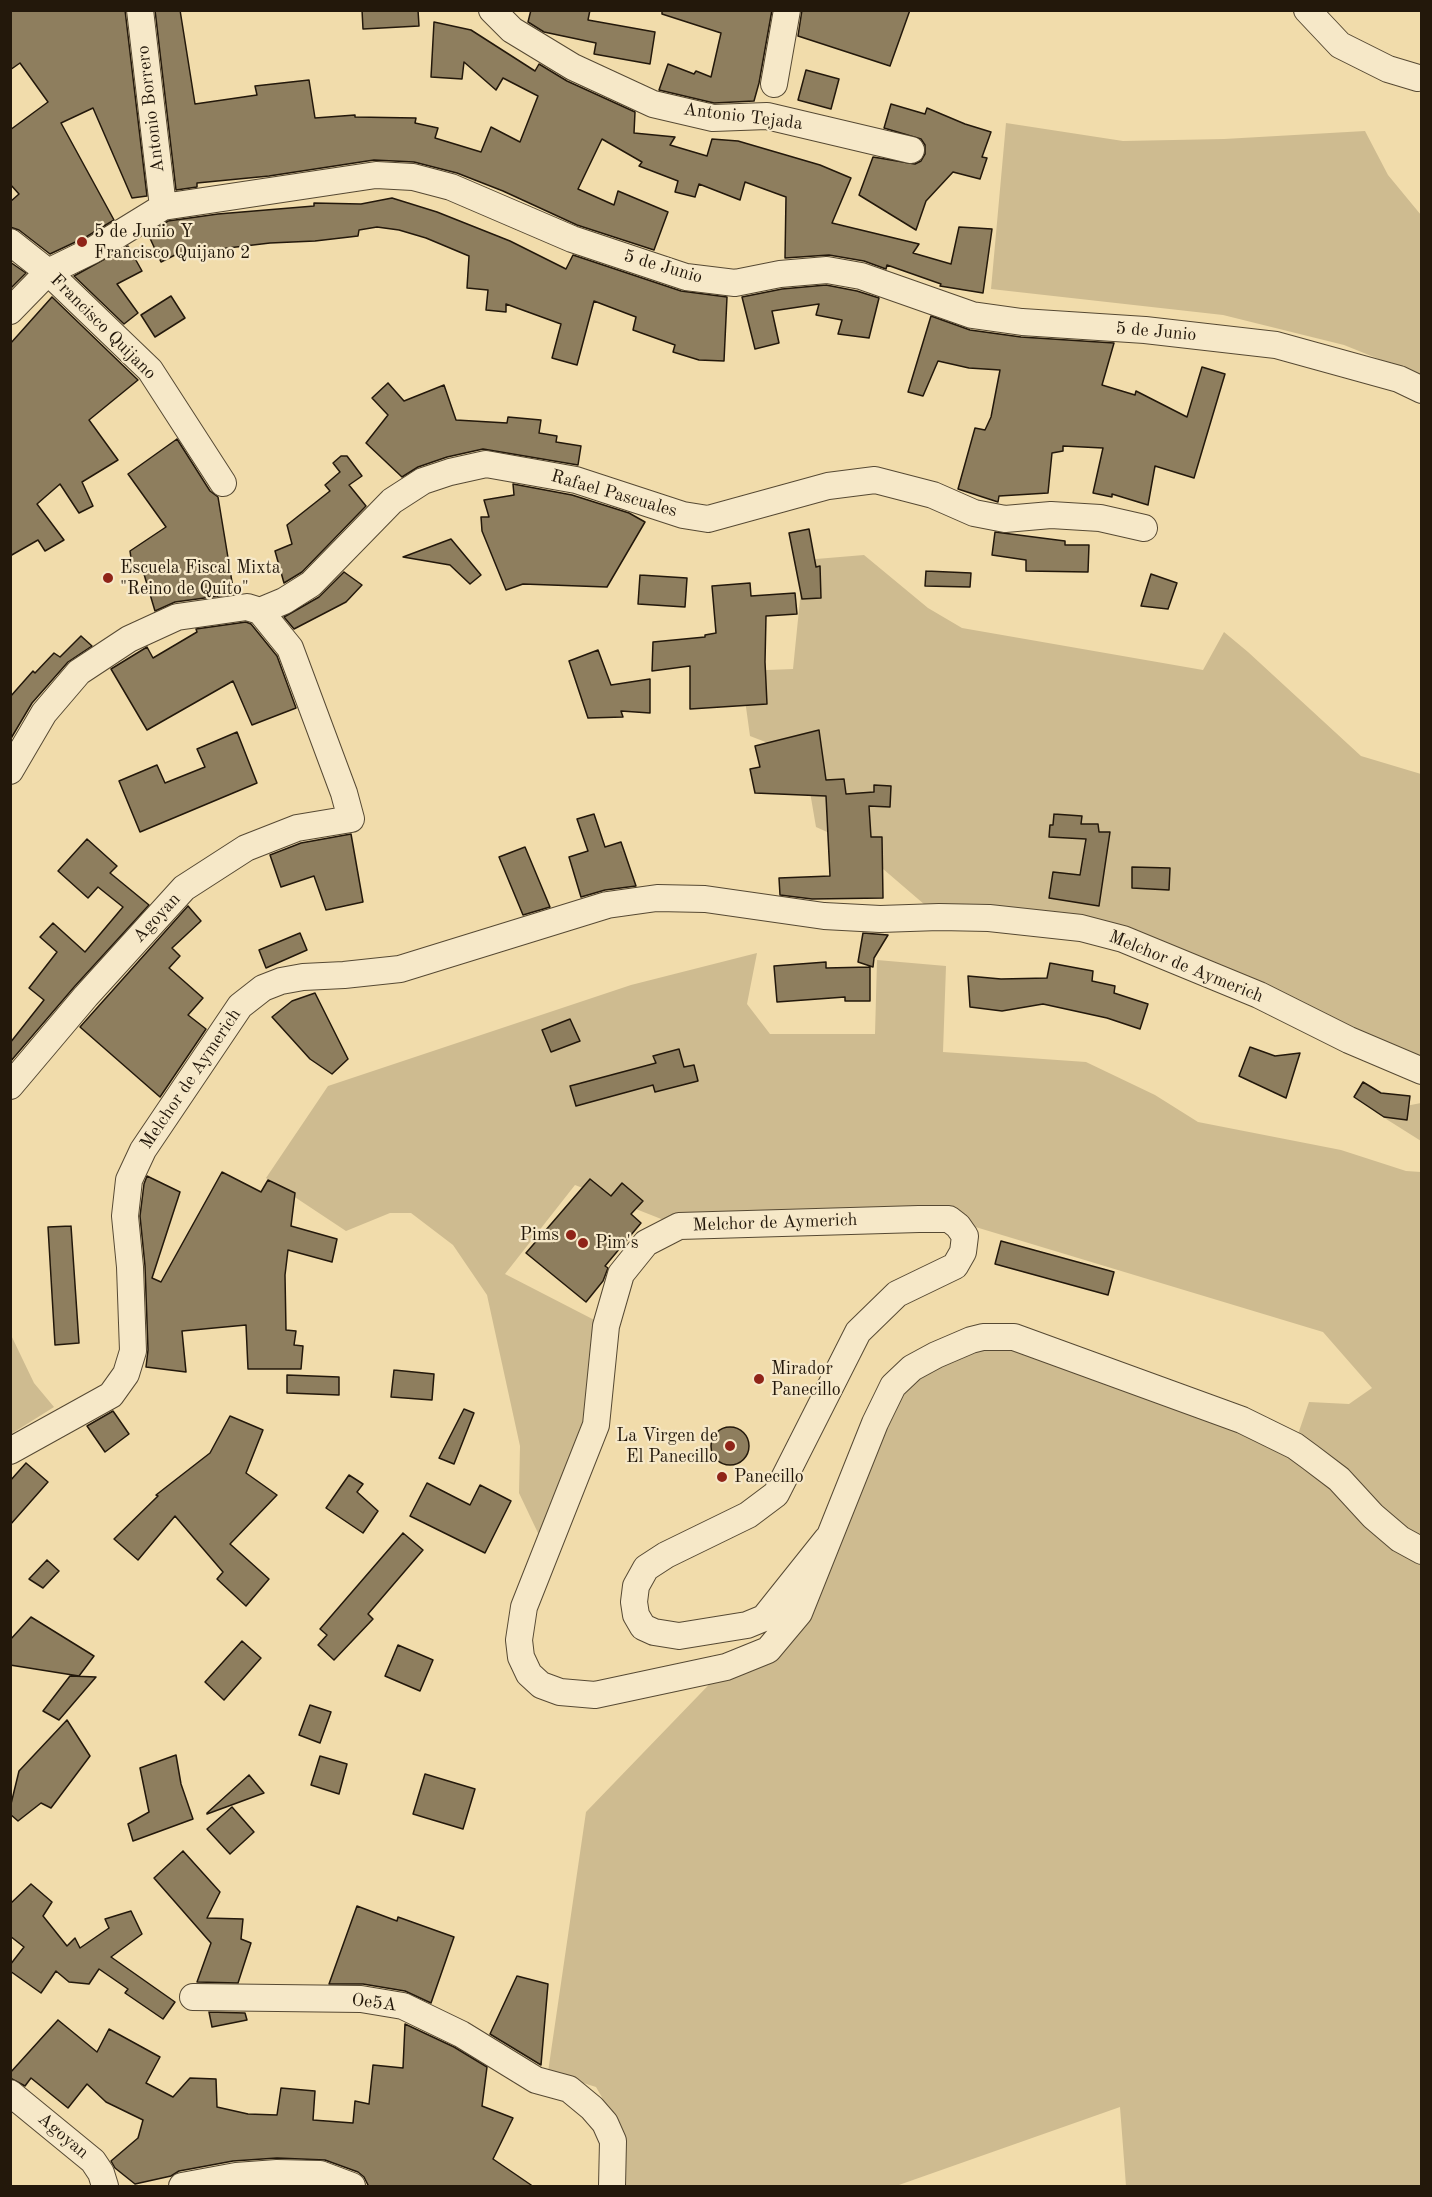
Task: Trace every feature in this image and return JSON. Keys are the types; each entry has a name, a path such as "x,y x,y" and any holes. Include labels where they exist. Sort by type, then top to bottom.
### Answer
{"street":[{"name":"Antonio Borrero","path":"140,10 163,207"},
{"name":"Antonio Tejada","path":"492,10 512,30 573,68 653,104 713,118 767,116 910,150"},
{"path":"774,84 788,10"},
{"path":"1307,10 1340,45 1388,69 1418,78"},
{"name":"5 de Junio","path":"10,311 48,272 93,249 163,207 376,175 413,177 451,187 572,239 686,277 735,283 780,274 827,270 861,276 972,315 1022,322 1144,330 1276,345 1399,379 1422,390"},
{"name":"Francisco Quijano","path":"10,242 48,272 150,370 223,483"},
{"name":"Rafael Pascuales","path":"10,771 44,713 79,672 129,639 177,617 247,607 260,611 284,601 311,584 392,501 423,481 486,464 576,480 683,515 708,519 828,486 875,480 933,495 974,513 1005,519 1052,515 1100,518 1144,528"},
{"name":"Agoyan","path":"10,1086 86,996 184,888 246,848 297,828 351,819 344,793 290,648 260,611"},
{"name":"Melchor de Aymerich","path":"10,1451 111,1395 126,1374 133,1351 130,1267 125,1216 129,1180 142,1150 234,1015 255,993 281,981 400,969 601,906 657,898 705,900 824,916 879,919 939,917 1000,919 1082,928 1123,939 1259,995 1349,1040 1422,1071"},
{"name":"Melchor de Aymerich","path":"827,1539 764,1618 747,1625 679,1636 654,1632 643,1627 636,1615 634,1602 636,1586 646,1568 666,1555 748,1515 776,1494 858,1332 897,1294 955,1266 963,1252 965,1236 949,1219 919,1219 680,1226 646,1243 621,1274 606,1326 596,1425 524,1607 519,1640 521,1657 529,1674 541,1685 560,1692 595,1695 726,1667 768,1650 799,1613 875,1423 893,1386 912,1368 936,1355 971,1340 997,1336 1014,1337 1231,1416 1295,1446 1339,1479 1373,1516 1400,1539 1422,1551"},
{"name":"Oe5A","path":"193,1997 362,1999 403,2006 461,2034 536,2080 570,2089 592,2108 605,2122 613,2141 612,2187"},
{"name":"Agoyan","path":"10,2093 93,2161 101,2173 105,2187"},
{"path":"182,2187 236,2176 277,2173 320,2174 352,2187"}],"shaded area":[{"path":"1006,123 1123,141 1224,139 1365,131 1388,175 1421,215 1421,376 1344,345 1223,315 991,289"},
{"path":"864,555 928,608 962,628 1203,670 1224,632 1361,756 1421,774 1421,1070 1123,939 939,917 854,844 816,827 804,757 750,736 741,671 793,669 804,560"},
{"name":"Panecillo","path":"757,953 747,1004 770,1034 875,1034 877,960 946,966 943,1052 1086,1062 1155,1095 1198,1122 1341,1150 1406,1171 1421,1172 1421,2186 1126,2186 1120,2107 896,2186 622,2186 626,2139 596,2087 548,2072 586,1812 726,1667 768,1650 893,1386 997,1336 1294,1446 1309,1402 1349,1404 1372,1388 1323,1332 949,1219 679,1226 575,1185 505,1274 606,1326 596,1425 547,1552 519,1493 520,1446 487,1295 453,1245 411,1213 390,1213 346,1231 266,1178 328,1086 631,985"},
{"path":"1421,1103 1421,1141 1375,1112"},
{"path":"10,1333 34,1383 54,1407 11,1434"}],"building":[{"path":"10,10 125,10 147,196 132,198 93,108 61,123 114,220 86,237 50,254 19,230 10,227 10,202 19,194 10,184 10,130 48,102 20,63 10,70"},
{"path":"155,10 180,10 195,104 257,95 255,86 309,80 315,118 355,115 355,117 416,118 415,123 438,128 435,138 481,152 491,127 520,142 538,96 503,78 496,90 464,62 462,79 431,77 434,22 471,30 535,71 539,64 567,81 635,112 634,133 675,137 670,145 707,156 712,139 738,141 820,165 851,178 832,223 919,244 913,253 951,264 959,227 992,229 983,293 940,286 941,284 887,265 886,269 864,261 829,255 785,258 786,197 745,182 740,200 699,184 695,197 675,192 678,181 639,166 642,162 602,139 578,189 614,205 618,191 668,212 654,250 577,225 457,173 414,162 374,160 269,176 197,183 197,187 176,190"},
{"path":"362,10 418,10 419,26 363,29"},
{"path":"531,10 590,10 588,20 655,32 650,64 594,54 596,43 544,32 528,22"},
{"path":"662,10 772,10 754,101 714,103 659,90 668,64 694,74 696,71 711,77 721,33 662,14"},
{"path":"802,10 910,10 890,66 798,36"},
{"path":"806,70 839,79 831,109 798,100"},
{"path":"891,104 925,114 927,108 991,132 982,157 987,158 980,179 953,172 926,201 916,230 859,195 873,157 915,164 921,161 925,154 925,145 921,139 884,128"},
{"path":"392,198 437,212 510,241 566,269 573,255 681,291 727,297 724,361 699,360 673,352 675,345 633,330 636,317 594,301 577,365 552,358 561,324 506,304 506,312 486,310 488,290 467,288 469,256 426,238 399,230 377,227 359,230 358,236 177,254 161,262 148,234 168,221 218,214 314,206 314,203 361,204"},
{"path":"128,246 142,271 117,284 138,313 124,324 74,276"},
{"path":"10,262 26,273 10,289"},
{"path":"826,285 879,298 869,338 838,334 842,320 816,315 819,304 772,311 779,343 755,349 742,297 782,289"},
{"path":"171,296 185,318 155,337 141,315"},
{"path":"52,297 138,380 89,420 118,460 82,482 93,506 79,513 60,484 37,504 64,540 45,551 38,540 10,556 10,344"},
{"path":"931,316 970,330 1021,337 1114,343 1102,385 1135,395 1136,391 1187,417 1202,367 1225,374 1194,478 1155,466 1148,505 1112,494 1112,497 1093,493 1103,448 1063,446 1063,451 1052,453 1048,493 999,496 998,502 958,489 975,428 985,430 991,417 1000,370 969,368 938,361 923,396 908,392"},
{"path":"388,383 404,401 444,385 456,420 507,423 508,417 541,420 539,433 557,436 556,442 581,446 578,465 483,449 447,457 418,467 402,477 366,443 388,415 372,398"},
{"path":"177,439 210,491 218,497 234,594 175,602 155,611 141,564 132,565 130,551 166,527 128,474"},
{"path":"341,456 347,456 362,476 349,485 366,506 302,572 284,583 275,551 292,544 287,525 330,491 325,485 340,472 333,463"},
{"path":"513,484 572,495 629,513 645,522 607,587 523,584 506,590 482,531 481,517 489,517 484,500 514,495"},
{"path":"809,529 816,567 820,566 821,598 802,599 789,533"},
{"path":"995,532 1065,541 1065,545 1089,545 1088,572 1026,571 1026,560 992,555"},
{"path":"451,539 481,575 470,584 450,565 403,557"},
{"path":"926,571 971,573 970,587 925,586"},
{"path":"344,572 362,585 346,602 294,629 284,617 319,597"},
{"path":"1151,574 1177,583 1168,609 1141,606"},
{"path":"640,575 687,578 685,607 638,604"},
{"path":"750,583 751,596 795,593 797,614 766,616 767,704 690,709 690,666 652,671 653,642 705,637 705,635 716,633 712,586"},
{"path":"246,622 251,624 277,656 296,708 252,725 233,681 147,730 111,669 147,647 153,658 197,632 196,629"},
{"path":"81,636 92,646 68,662 32,703 10,740 10,697 33,671 35,673 54,653 60,657"},
{"path":"598,650 611,685 650,679 650,713 621,711 623,717 588,718 569,661"},
{"path":"819,730 826,780 844,779 846,794 874,792 874,785 891,786 890,807 869,806 871,837 882,837 883,898 812,899 780,895 779,878 830,876 826,796 755,793 750,769 760,767 755,746"},
{"path":"237,732 257,783 140,832 119,781 157,765 165,783 205,767 197,749"},
{"path":"594,814 605,847 621,842 636,886 605,890 581,897 569,857 588,851 577,819"},
{"path":"1054,814 1082,816 1081,824 1098,824 1099,832 1110,832 1099,906 1049,898 1053,872 1080,875 1086,839 1049,837"},
{"path":"351,834 363,902 326,910 314,876 281,887 270,855 301,843"},
{"path":"87,839 117,866 110,873 149,905 10,1062 10,1043 44,1000 29,988 57,952 40,937 53,923 85,952 123,907 98,887 88,898 58,871"},
{"path":"525,847 550,907 523,915 499,857"},
{"path":"1132,867 1170,868 1169,890 1132,888"},
{"path":"188,906 201,921 172,948 180,956 169,968 203,998 188,1015 206,1029 160,1097 80,1027"},
{"path":"300,933 307,950 266,968 259,950"},
{"path":"863,933 888,935 874,958 873,967 858,962"},
{"path":"826,962 826,968 870,967 870,1001 845,1001 845,997 777,1002 774,966"},
{"path":"1050,963 1093,971 1092,981 1115,986 1114,993 1148,1004 1140,1029 1107,1018 1043,1004 1002,1011 970,1007 968,976 1001,979 1047,978"},
{"path":"315,993 348,1059 332,1074 310,1059 272,1017 292,1001"},
{"path":"570,1019 580,1041 551,1052 542,1030"},
{"path":"1250,1047 1275,1056 1300,1053 1286,1098 1239,1076"},
{"path":"679,1049 684,1067 694,1065 698,1081 655,1092 653,1085 576,1106 570,1086 656,1063 653,1056"},
{"path":"1363,1082 1381,1093 1410,1096 1407,1120 1384,1117 1354,1097"},
{"path":"222,1172 261,1192 268,1180 295,1193 291,1226 337,1239 332,1262 288,1250 285,1275 286,1330 296,1331 294,1345 303,1346 301,1369 248,1369 246,1325 182,1331 186,1372 146,1367 148,1350 145,1266 140,1216 147,1176 180,1192 152,1278 161,1282"},
{"path":"590,1179 611,1196 622,1183 643,1201 631,1214 641,1223 605,1266 608,1268 603,1281 586,1302 526,1253"},
{"path":"71,1226 79,1343 55,1345 48,1227"},
{"path":"1001,1241 1114,1272 1108,1295 995,1264"},
{"path":"394,1370 434,1374 432,1400 391,1397"},
{"path":"287,1375 339,1377 339,1395 287,1393"},
{"path":"464,1409 474,1413 454,1464 439,1458"},
{"path":"113,1411 129,1434 105,1452 87,1426"},
{"path":"230,1416 263,1430 246,1473 277,1495 230,1544 269,1579 246,1606 217,1579 223,1572 175,1516 138,1560 114,1539 158,1496 156,1495 210,1453"},
{"path":"730,1427 744,1432 749,1446 744,1460 730,1465 716,1460 711,1446 716,1432"},
{"path":"26,1463 48,1482 10,1525 10,1481"},
{"path":"349,1475 363,1484 357,1492 378,1511 363,1533 326,1508"},
{"path":"427,1483 470,1505 480,1485 511,1501 485,1553 410,1516"},
{"path":"403,1533 423,1550 368,1614 373,1619 334,1660 318,1645 327,1635 320,1629"},
{"path":"47,1560 59,1571 43,1588 29,1579"},
{"path":"31,1617 94,1656 79,1676 10,1665 10,1640"},
{"path":"242,1641 261,1658 224,1700 205,1682"},
{"path":"398,1645 433,1660 420,1691 385,1676"},
{"path":"70,1676 96,1677 59,1720 43,1711"},
{"path":"310,1705 331,1712 320,1743 299,1735"},
{"path":"67,1720 90,1756 51,1808 41,1803 18,1821 10,1814 10,1808 19,1771"},
{"path":"176,1755 181,1784 193,1819 133,1841 128,1824 149,1812 140,1768"},
{"path":"320,1756 347,1764 339,1794 311,1785"},
{"path":"425,1774 475,1789 463,1829 413,1814"},
{"path":"249,1775 264,1793 207,1814 207,1813"},
{"path":"232,1807 254,1832 230,1854 207,1829"},
{"path":"183,1851 220,1892 207,1918 243,1919 241,1939 251,1943 238,1983 197,1982 211,1943 154,1878"},
{"path":"31,1884 52,1902 43,1916 67,1946 75,1938 80,1948 109,1928 105,1919 131,1911 142,1934 111,1957 175,2002 163,2019 125,1993 128,1989 99,1969 89,1984 69,1982 56,1971 41,1993 10,1971 10,1965 24,1947 10,1936 10,1904"},
{"path":"357,1906 397,1921 398,1917 454,1937 431,2003 405,1991 363,1984 329,1984"},
{"path":"517,1976 548,1984 541,2065 490,2034"},
{"path":"209,2012 245,2013 247,2020 212,2027"},
{"path":"58,2020 97,2052 109,2029 160,2057 146,2083 173,2097 190,2078 216,2079 217,2107 248,2114 277,2115 281,2088 315,2091 313,2120 353,2123 355,2101 369,2104 373,2065 403,2068 405,2024 454,2047 487,2067 482,2106 513,2118 493,2159 534,2187 369,2187 364,2177 358,2172 325,2160 277,2158 233,2161 179,2171 171,2176 135,2184 115,2168 111,2161 138,2138 143,2120 106,2102 87,2084 68,2108 31,2078 25,2086 10,2078 10,2073"}],"place":[{"name":"5 de Junio Y Francisco Quijano 2","path":"82,242"},
{"name":"Escuela Fiscal Mixta \"Reino de Quito\"","path":"108,578"},
{"name":"Pims","path":"571,1235"},
{"name":"Pim's","path":"583,1243"},
{"name":"Mirador Panecillo","path":"759,1379"},
{"name":"La Virgen de El Panecillo","path":"730,1446"},
{"name":"Panecillo","path":"722,1477"}]}
